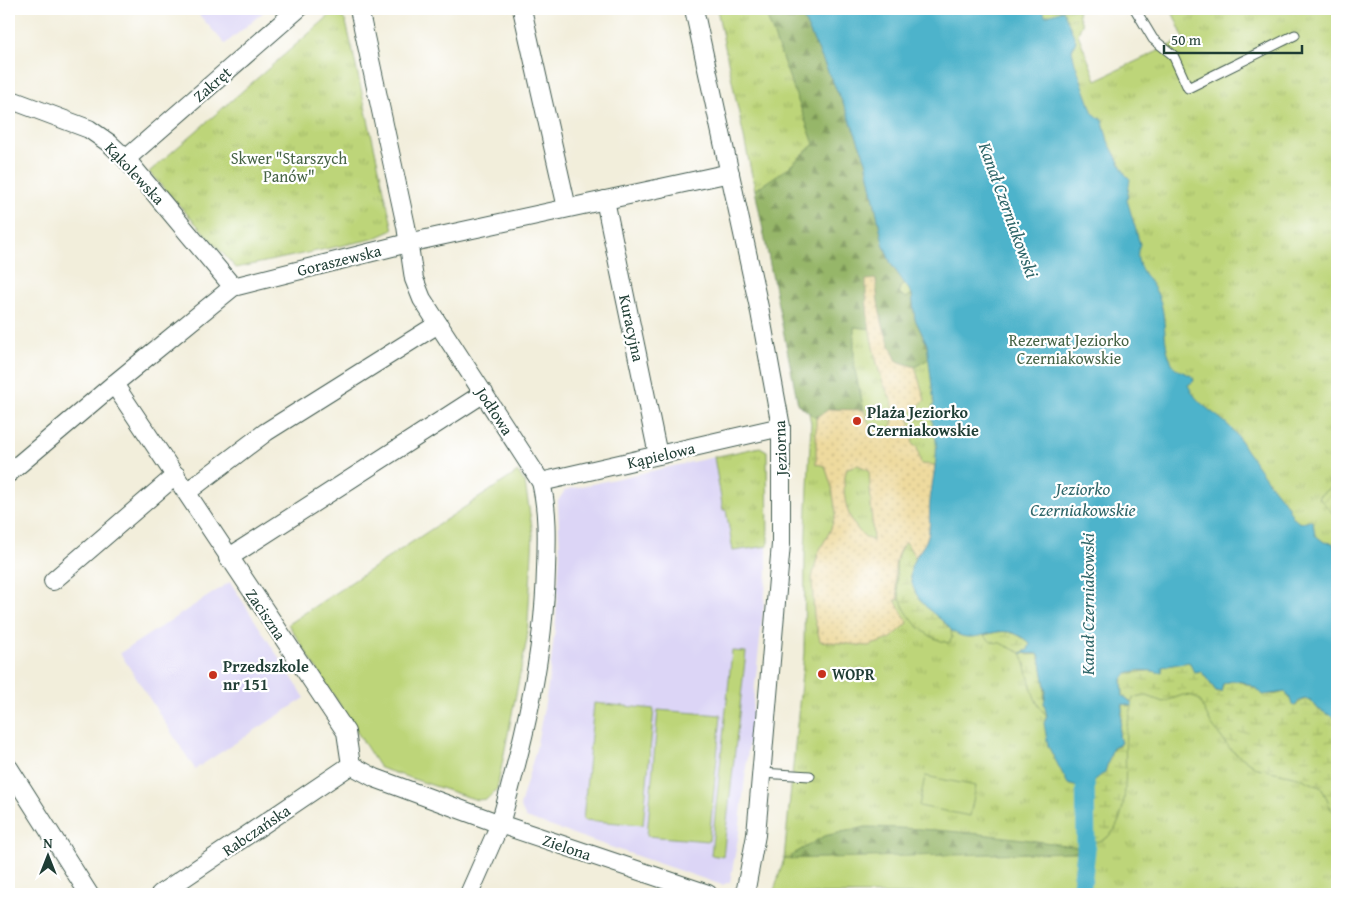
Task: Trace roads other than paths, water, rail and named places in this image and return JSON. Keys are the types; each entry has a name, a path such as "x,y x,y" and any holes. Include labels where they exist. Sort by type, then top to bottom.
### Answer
{"street":[{"name":"Zakręt","path":"126,159 298,9"},
{"name":"Jodłowa","path":"359,9 414,278 422,299 541,482 547,520 546,580 540,648 524,734 500,824"},
{"path":"522,9 567,208"},
{"name":"Jeziorna","path":"694,9 773,377 781,427 781,544 756,835 745,894"},
{"name":"Kąkolewska","path":"9,99 89,129 109,143 126,159 233,287"},
{"name":"Goraszewska","path":"9,474 114,384 233,287 408,243 730,173"},
{"name":"Kuracyjna","path":"605,200 658,455"},
{"path":"187,492 266,432 438,324"},
{"name":"Zaciszna","path":"114,384 176,475 228,558 346,732 351,765"},
{"path":"228,558 484,393"},
{"name":"Kąpielowa","path":"541,482 781,427"},
{"path":"52,581 176,475"},
{"path":"351,765 375,778 500,824 469,894"},
{"name":"Rabczańska","path":"160,894 351,765"},
{"path":"9,768 89,894"},
{"name":"Zielona","path":"500,824 708,894"}],"lane":[{"path":"1135,9 1153,39 1174,55 1188,88 1294,35"},
{"path":"762,773 810,776"}],"water":[{"name":"Jeziorko Czerniakowskie","path":"799,9 1043,9 1045,16 1063,10 1076,41 1072,50 1075,63 1093,113 1103,121 1108,141 1125,174 1130,179 1127,200 1140,244 1138,259 1161,303 1167,347 1172,363 1179,370 1193,377 1194,381 1188,385 1196,398 1222,420 1238,437 1287,505 1294,518 1300,523 1309,520 1313,522 1315,535 1324,542 1333,543 1337,553 1337,719 1318,709 1311,700 1301,700 1294,706 1286,692 1263,695 1250,685 1233,681 1223,684 1221,692 1216,691 1201,671 1194,672 1189,662 1162,667 1162,673 1146,670 1135,671 1122,679 1123,696 1132,703 1132,706 1123,704 1119,736 1121,743 1113,747 1105,772 1084,789 1068,784 1048,746 1044,723 1047,716 1044,703 1046,692 1040,657 1038,654 1021,653 1028,650 1030,644 1010,632 964,637 951,630 919,599 913,586 911,572 914,560 925,544 929,531 930,501 936,455 936,440 932,417 934,404 927,344 915,319 912,294 891,264 883,243 866,161 847,112"}],"waterway":[{"name":"Kanał Czerniakowski","path":"1081,894 1086,851 1085,763"}],"place":[{"name":"Plaża Jeziorko Czerniakowskie","path":"857,421"},
{"name":"WOPR","path":"822,674"},
{"name":"Przedszkole nr 151","path":"213,675"}],"park label":[{"name":"Skwer \"Starszych Panów\"","path":"289,167"},
{"name":"Rezerwat Jeziorko Czerniakowskie","path":"1069,349"}]}
